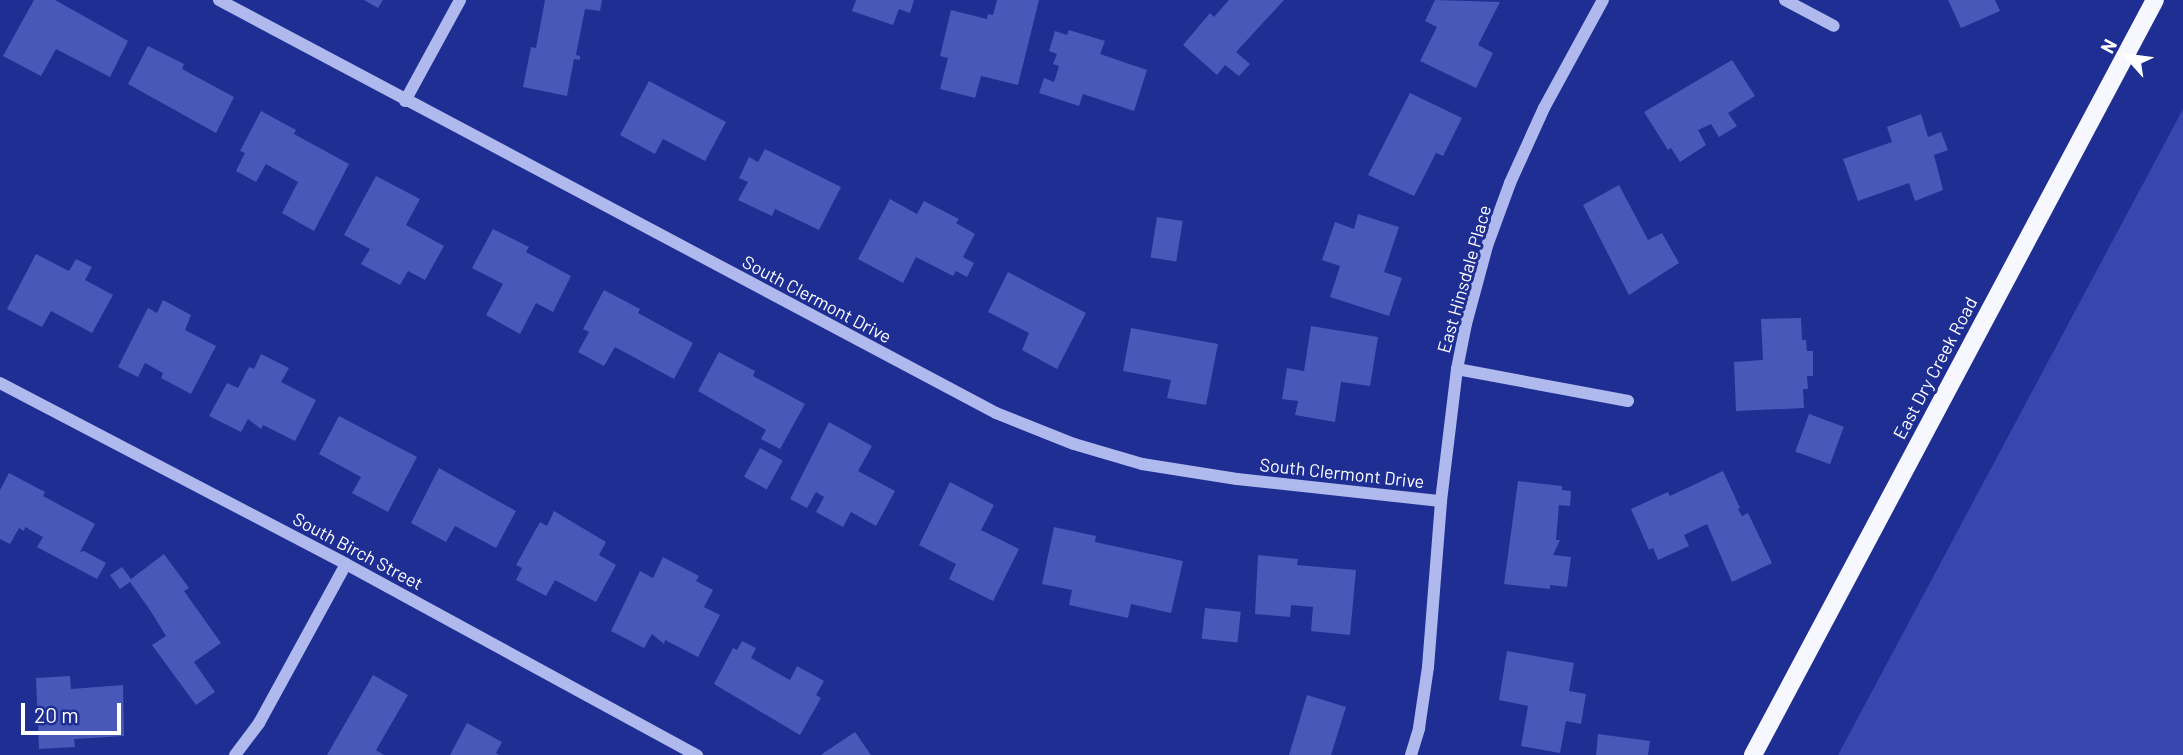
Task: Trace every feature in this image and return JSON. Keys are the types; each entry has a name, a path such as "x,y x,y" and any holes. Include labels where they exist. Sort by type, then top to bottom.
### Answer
{"main road":[{"name":"East Dry Creek Road","path":"1753,755 2155,0"}],"street":[{"name":"South Clermont Drive","path":"219,0 996,413 1074,444 1142,464 1237,479 1441,501"},
{"path":"405,101 460,0"},
{"name":"East Hinsdale Place","path":"1411,755 1419,728 1428,667 1441,501 1457,369 1487,246 1510,183 1544,108 1603,0"},
{"path":"1785,0 1834,26"},
{"path":"1457,369 1628,401"},
{"name":"South Birch Street","path":"0,383 346,564 697,755"},
{"path":"236,755 259,723 346,564"}],"shaded area":[{"path":"2183,109 2183,755 1838,755"}],"building":[{"path":"34,0 55,0 128,41 110,77 56,49 41,76 3,56"},
{"path":"364,0 383,0 378,8"},
{"path":"545,0 602,0 600,11 585,9 576,55 580,56 580,60 574,59 567,96 523,87 531,47 536,48"},
{"path":"856,0 914,0 910,13 899,9 893,25 852,11"},
{"path":"997,0 1039,0 1018,85 981,76 975,98 940,89 948,58 940,56 951,10 987,19 988,14 993,15"},
{"path":"1229,0 1284,0 1236,52 1250,64 1239,76 1225,65 1217,75 1183,45 1210,13 1214,17"},
{"path":"1435,0 1500,2 1478,45 1493,53 1476,88 1420,61 1437,27 1425,21"},
{"path":"1948,0 1995,0 2000,11 1961,28"},
{"path":"1069,30 1105,41 1100,54 1147,70 1134,111 1083,94 1079,106 1039,93 1044,78 1054,82 1059,66 1053,64 1057,54 1049,51 1055,31 1067,35"},
{"path":"148,46 184,64 182,69 234,97 216,133 128,84"},
{"path":"1732,60 1755,96 1728,113 1737,126 1719,137 1711,124 1698,130 1706,145 1680,162 1671,148 1668,150 1644,112"},
{"path":"649,81 726,122 705,161 663,139 655,154 620,135"},
{"path":"1410,93 1462,118 1443,156 1436,153 1414,196 1368,175"},
{"path":"261,111 296,130 294,134 349,164 314,231 282,213 298,182 266,164 256,182 236,171 245,153 240,151"},
{"path":"1921,114 1928,137 1941,132 1948,150 1934,155 1943,190 1915,201 1909,183 1858,201 1843,159 1892,142 1887,127"},
{"path":"765,149 841,187 819,230 775,209 772,216 738,200 748,182 739,178 749,157 758,162"},
{"path":"376,176 420,199 406,225 444,246 425,280 408,271 400,285 361,264 370,249 344,235"},
{"path":"1619,185 1648,240 1662,233 1679,263 1629,295 1583,205"},
{"path":"890,199 917,214 924,201 959,219 956,223 975,234 963,257 974,263 967,277 956,271 953,276 916,257 903,283 858,259"},
{"path":"1358,214 1399,227 1384,272 1402,278 1389,316 1330,297 1340,266 1322,260 1335,222 1354,229"},
{"path":"1157,217 1183,221 1176,262 1151,257"},
{"path":"493,229 529,247 526,252 571,276 553,312 536,303 520,334 486,315 503,284 472,268"},
{"path":"36,254 69,271 76,259 92,267 85,280 113,295 92,333 51,311 42,327 7,309"},
{"path":"1008,272 1086,313 1057,369 1022,350 1029,333 988,312"},
{"path":"604,290 640,309 638,313 693,343 674,379 615,347 604,366 578,352 589,332 583,329"},
{"path":"163,300 191,315 185,330 216,346 191,394 161,378 163,373 145,363 138,377 118,367 148,308 157,313"},
{"path":"1801,318 1802,340 1806,340 1807,351 1813,351 1813,376 1807,376 1808,389 1803,389 1804,408 1736,411 1734,362 1763,360 1761,319"},
{"path":"1311,326 1378,337 1370,386 1341,382 1335,422 1295,415 1298,401 1282,399 1287,368 1304,371"},
{"path":"1131,328 1218,344 1206,405 1167,398 1171,380 1123,371"},
{"path":"719,352 755,371 753,376 805,404 780,449 761,439 766,430 698,391"},
{"path":"261,354 289,368 281,382 316,400 295,441 263,425 261,429 248,419 241,432 209,416 227,383 238,388 249,367 254,369"},
{"path":"1809,414 1844,427 1830,464 1795,452"},
{"path":"339,416 417,457 388,512 352,493 361,477 319,454"},
{"path":"829,422 872,446 858,471 895,491 876,526 851,512 843,527 816,512 824,497 816,492 807,508 790,499"},
{"path":"760,448 783,461 767,489 744,477"},
{"path":"439,468 516,511 496,548 455,526 446,542 411,523"},
{"path":"1723,471 1740,508 1738,509 1742,516 1748,513 1772,563 1732,582 1707,524 1684,535 1689,546 1658,560 1653,548 1649,550 1631,509 1668,492 1670,496"},
{"path":"9,473 45,492 43,496 95,524 80,552 84,551 106,563 97,579 37,547 43,537 25,527 24,531 19,528 10,544 0,539 0,490"},
{"path":"1518,481 1562,486 1562,490 1571,491 1570,506 1559,505 1556,540 1560,540 1553,555 1571,557 1567,587 1550,585 1550,589 1504,584"},
{"path":"950,482 994,505 981,530 1019,549 993,601 949,579 956,564 919,545"},
{"path":"554,511 606,542 599,555 616,565 596,602 555,580 546,596 516,580 522,568 516,565 540,522 547,526"},
{"path":"1054,527 1096,536 1095,542 1183,561 1171,613 1131,604 1128,618 1069,605 1072,590 1042,584"},
{"path":"164,554 189,588 184,591 221,643 194,662 215,692 196,705 152,645 166,636 150,610 130,582 120,589 110,575 122,567 131,579"},
{"path":"1258,555 1298,559 1297,565 1356,570 1350,635 1311,631 1313,607 1291,605 1290,617 1255,614"},
{"path":"663,557 699,576 696,581 713,590 704,607 720,615 698,657 665,640 664,644 652,634 644,648 611,631 640,571 653,578"},
{"path":"1205,608 1241,612 1238,643 1202,639"},
{"path":"742,641 756,648 751,658 790,680 797,666 824,681 816,695 821,698 800,735 714,684 733,648 737,650"},
{"path":"1507,651 1574,663 1569,691 1586,694 1581,724 1566,721 1560,753 1521,746 1528,706 1499,700"},
{"path":"373,675 408,695 376,750 384,755 327,755"},
{"path":"70,676 71,689 123,685 124,736 74,739 75,747 39,749 36,678"},
{"path":"1307,695 1346,707 1331,755 1289,755"},
{"path":"467,723 502,742 496,753 499,755 450,755"},
{"path":"855,732 871,755 821,755 825,752"},
{"path":"1598,734 1650,741 1648,755 1596,755"}]}
